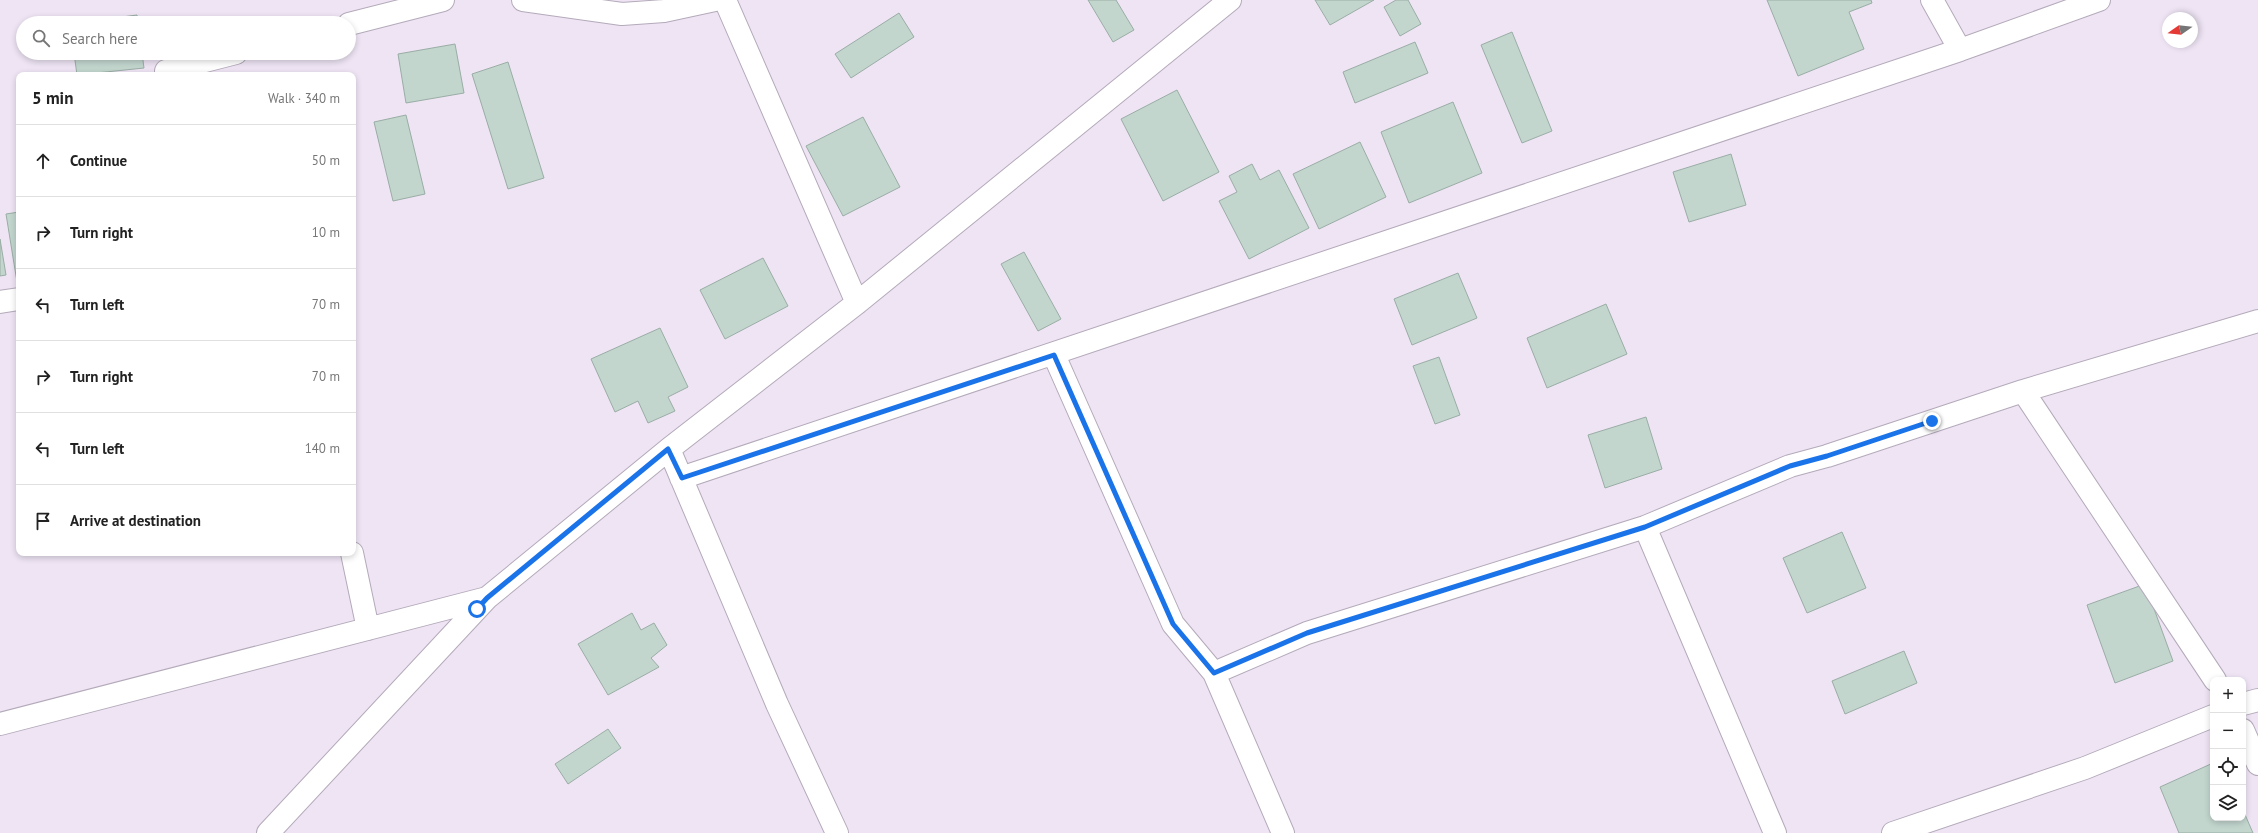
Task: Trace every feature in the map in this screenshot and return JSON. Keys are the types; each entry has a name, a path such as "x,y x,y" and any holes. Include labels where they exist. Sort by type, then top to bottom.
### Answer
{"street":[{"path":"356,22 443,0"},
{"path":"523,0 622,14 664,11 715,0"},
{"path":"725,0 857,303"},
{"path":"268,833 487,598 668,449 857,303 1230,0"},
{"path":"1932,0 1960,50"},
{"path":"682,478 1054,355 1960,50 2099,0"},
{"path":"166,71 209,60"},
{"path":"0,302 16,299"},
{"path":"1214,673 1307,633 1645,527 1790,466 1827,456 2023,391 2258,321"},
{"path":"1054,355 1173,624 1214,673 1283,833"},
{"path":"2023,391 2213,677"},
{"path":"668,449 682,478 777,704 837,833"},
{"path":"1645,527 1775,833"},
{"path":"353,556 368,629"},
{"path":"0,724 487,598"},
{"path":"2246,703 2258,700"},
{"path":"1893,833 2085,768 2210,717"},
{"path":"2246,737 2258,764"}],"building":[{"path":"1088,0 1116,0 1134,30 1113,42"},
{"path":"1315,0 1374,0 1330,25"},
{"path":"1396,0 1408,0 1421,24 1400,36 1384,7"},
{"path":"1767,0 1871,0 1872,3 1849,12 1864,49 1798,76"},
{"path":"899,13 914,37 851,78 835,54"},
{"path":"1512,32 1552,131 1522,143 1481,45"},
{"path":"1415,42 1428,73 1355,103 1343,72"},
{"path":"455,44 464,93 406,103 398,54"},
{"path":"75,60 143,60 144,68 106,72 77,72"},
{"path":"508,62 544,178 508,189 472,74"},
{"path":"1177,90 1219,172 1163,201 1121,119"},
{"path":"1453,102 1482,173 1409,203 1381,132"},
{"path":"406,115 425,194 393,201 374,122"},
{"path":"863,117 900,187 843,216 806,146"},
{"path":"1360,142 1386,197 1319,229 1293,174"},
{"path":"1731,154 1746,205 1689,222 1673,172"},
{"path":"1252,164 1260,180 1279,170 1309,228 1249,259 1219,201 1237,192 1229,176"},
{"path":"16,212 16,276 6,214"},
{"path":"0,239 6,275 0,276"},
{"path":"1024,252 1061,319 1038,331 1001,264"},
{"path":"763,258 788,306 725,339 700,290"},
{"path":"1458,273 1477,318 1412,345 1394,299"},
{"path":"1606,304 1627,354 1547,388 1527,338"},
{"path":"660,328 688,387 668,397 675,411 648,423 638,401 615,412 591,359"},
{"path":"1439,357 1460,415 1435,424 1413,366"},
{"path":"1646,417 1662,469 1605,488 1588,435"},
{"path":"1842,532 1866,588 1807,613 1783,558"},
{"path":"2145,584 2173,661 2115,683 2087,605"},
{"path":"632,613 641,630 654,623 667,645 651,658 659,667 608,695 578,644"},
{"path":"1904,651 1917,683 1845,714 1832,681"},
{"path":"608,729 621,748 568,784 555,764"},
{"path":"2210,764 2210,821 2246,821 2246,817 2253,833 2179,833 2160,787"}],"route":[{"path":"477,609 487,598 668,449 682,478 1054,355 1173,624 1214,673 1307,633 1645,527 1790,466 1827,456 1932,421"}]}
